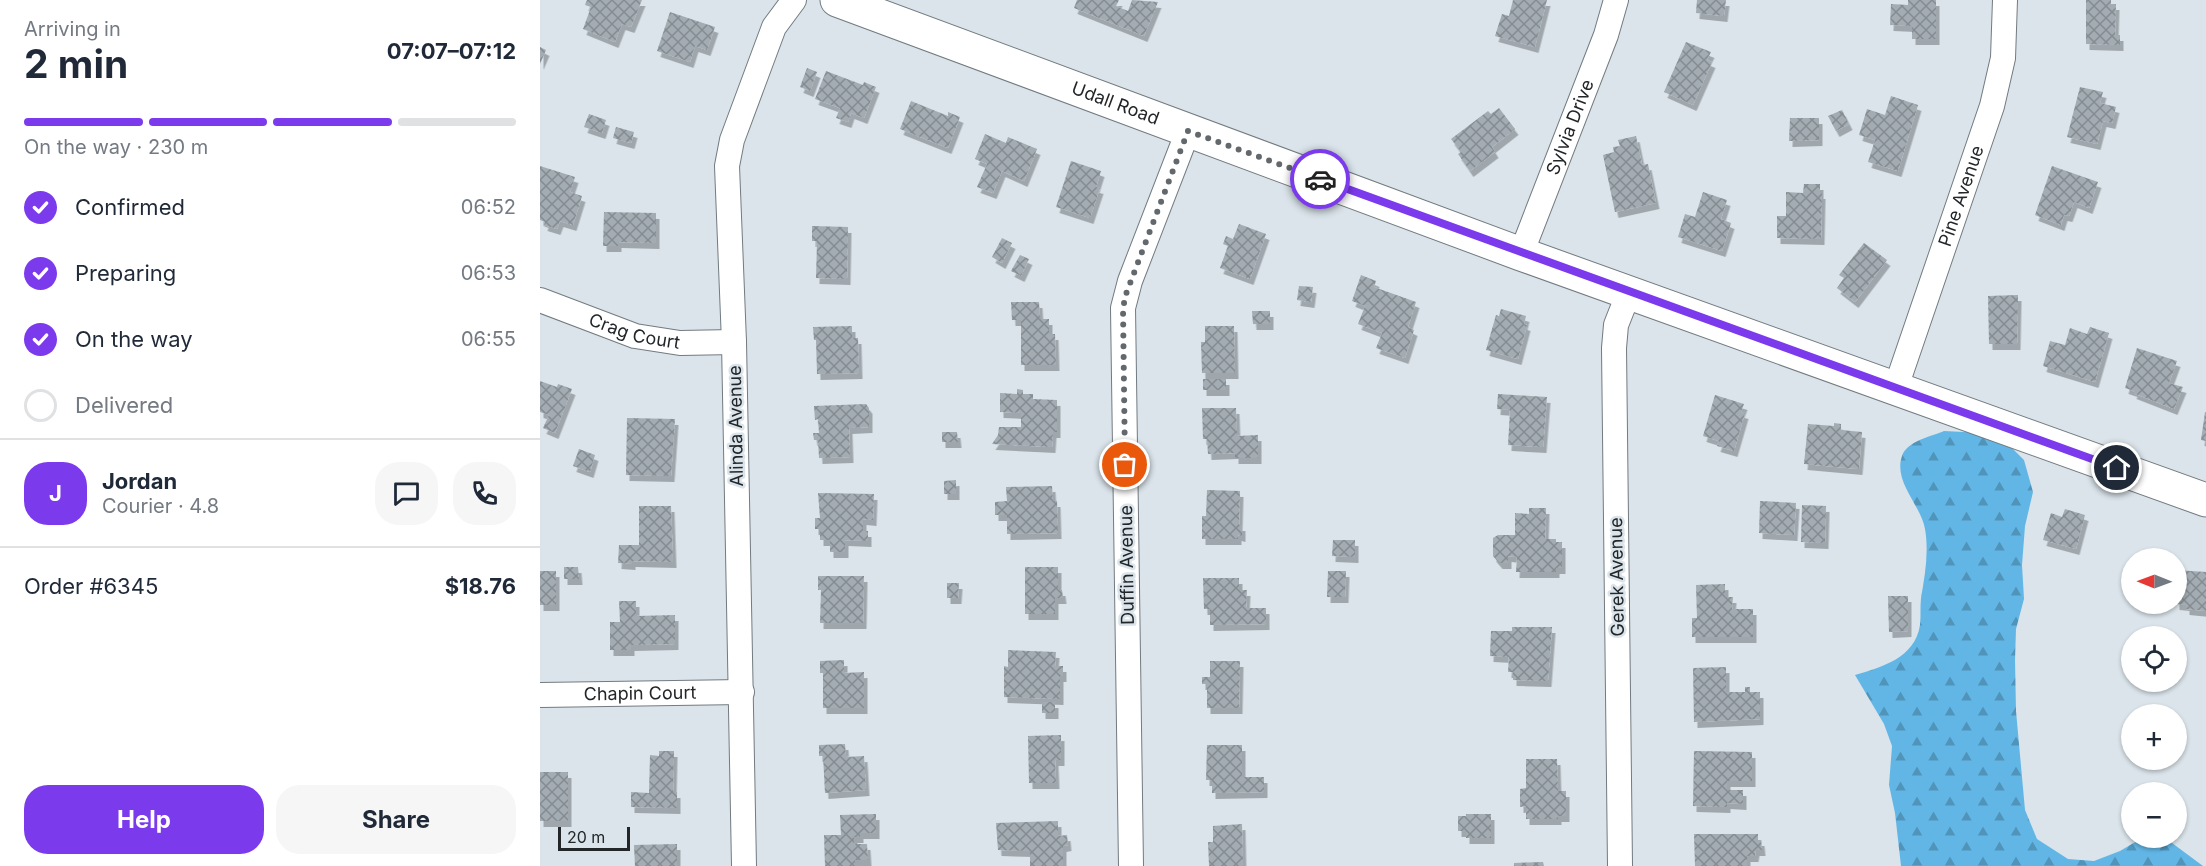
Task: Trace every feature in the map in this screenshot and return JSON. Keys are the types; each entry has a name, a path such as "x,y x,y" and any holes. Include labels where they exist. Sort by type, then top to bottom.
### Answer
{"main road":[{"name":"Udall Road","path":"837,0 1521,254 2206,500"}],"street":[{"name":"Alinda Avenue","path":"744,866 742,692 728,152 774,27 794,0"},
{"name":"Sylvia Drive","path":"1521,254 1605,35 1616,0"},
{"name":"Pine Avenue","path":"1896,387 1992,106 2003,58 2005,0"},
{"name":"Duffin Avenue","path":"1131,866 1123,308 1130,281 1188,131"},
{"name":"Gerek Avenue","path":"1620,866 1614,348 1616,325 1629,292"},
{"name":"Crag Court","path":"540,300 634,336 680,343 734,342"},
{"name":"Chapin Court","path":"540,695 742,692"}],"green space":[{"path":"1944,431 1984,433 2010,446 2024,460 2033,492 2025,526 2022,565 2024,599 2016,629 2016,711 2025,810 2037,839 2068,859 2094,861 2125,848 2179,848 2203,866 1901,866 1895,813 1889,785 1892,746 1884,724 1855,675 1896,659 1912,646 1917,636 1927,546 1922,520 1904,484 1900,466 1905,451 1920,440"}],"building":[{"path":"587,0 642,0 631,27 622,24 615,42 583,29 591,7 585,5"},
{"path":"1077,0 1119,0 1116,6 1128,11 1132,0 1158,2 1144,36 1074,8"},
{"path":"1513,0 1547,0 1535,47 1495,36 1502,14 1509,16"},
{"path":"1697,0 1726,0 1724,16 1696,13"},
{"path":"1908,0 1936,0 1936,39 1912,39 1912,26 1890,25 1891,4 1908,5"},
{"path":"2086,0 2111,0 2111,4 2116,4 2115,35 2120,35 2120,45 2086,44"},
{"path":"670,12 715,27 707,50 695,46 690,62 657,51"},
{"path":"1686,42 1711,52 1707,60 1712,62 1693,105 1664,92"},
{"path":"540,47 546,50 540,64"},
{"path":"807,68 817,72 810,91 800,87"},
{"path":"826,71 863,85 864,82 876,87 864,118 851,113 848,122 836,118 840,108 815,99"},
{"path":"2080,87 2103,92 2100,103 2116,107 2112,123 2103,121 2097,144 2067,137"},
{"path":"1891,96 1918,105 1898,171 1868,162 1875,140 1859,135 1867,109 1885,115"},
{"path":"911,101 948,116 948,112 960,117 948,148 900,129"},
{"path":"1499,108 1515,129 1492,147 1495,152 1470,171 1458,154 1461,152 1451,139 1488,111 1491,114"},
{"path":"1842,110 1849,124 1836,131 1828,116"},
{"path":"589,114 606,120 602,133 584,127"},
{"path":"1790,118 1819,118 1819,140 1789,141"},
{"path":"616,127 634,132 631,143 613,138"},
{"path":"985,134 1006,143 1008,137 1037,149 1024,181 1002,171 993,193 977,187 987,164 975,159"},
{"path":"1636,136 1642,165 1648,164 1656,203 1615,212 1603,155 1614,152 1613,147 1620,146 1618,140"},
{"path":"1071,161 1101,171 1096,187 1100,188 1090,218 1056,207"},
{"path":"540,166 575,177 570,192 582,196 573,225 560,221 557,229 544,225 545,222 540,220"},
{"path":"2052,166 2098,182 2089,208 2074,202 2069,216 2064,215 2061,225 2035,215"},
{"path":"1804,184 1820,184 1820,193 1822,193 1821,239 1777,238 1777,216 1786,216 1786,192 1803,193"},
{"path":"1703,192 1727,200 1721,219 1731,223 1722,251 1678,237 1685,214 1695,217"},
{"path":"604,212 656,213 656,243 618,242 618,246 603,246"},
{"path":"1239,224 1266,234 1250,279 1220,268 1228,246 1223,244 1226,236 1233,239"},
{"path":"812,226 848,227 847,279 816,278 817,241 812,241"},
{"path":"1002,238 1012,243 1002,263 992,257"},
{"path":"1864,243 1887,260 1855,302 1837,288 1844,278 1839,275"},
{"path":"1020,255 1029,259 1021,276 1011,271"},
{"path":"1361,275 1376,281 1374,287 1416,302 1408,327 1414,330 1405,358 1376,348 1382,333 1358,324 1365,306 1352,301"},
{"path":"1299,286 1313,287 1311,302 1297,300"},
{"path":"2018,295 2017,344 1989,344 1988,296"},
{"path":"1011,302 1039,302 1040,319 1049,319 1049,334 1055,334 1056,365 1021,365 1021,320 1012,320"},
{"path":"1501,309 1526,316 1524,324 1527,325 1518,359 1486,350 1496,315 1499,316"},
{"path":"1252,311 1270,311 1270,324 1253,324"},
{"path":"852,326 852,338 858,338 859,373 817,374 816,340 814,340 813,327"},
{"path":"1205,326 1234,326 1235,373 1202,373 1201,342 1205,342"},
{"path":"2090,327 2109,333 2095,382 2043,366 2050,341 2065,345 2070,328 2087,334"},
{"path":"2137,348 2177,361 2169,383 2183,387 2174,409 2125,388"},
{"path":"1203,379 1226,379 1226,390 1203,390"},
{"path":"540,381 572,389 555,433 543,428 549,415 540,412"},
{"path":"1017,389 1023,390 1023,394 1033,394 1033,399 1057,400 1057,432 1053,432 1052,447 992,444 998,435 999,427 1021,427 1021,413 1000,412 1000,393 1017,394"},
{"path":"1498,394 1547,397 1543,447 1508,445 1510,410 1497,409"},
{"path":"1715,395 1744,404 1741,412 1745,413 1734,451 1717,446 1719,441 1703,436"},
{"path":"866,404 869,408 869,427 849,428 850,457 819,458 818,440 814,440 813,433 819,433 814,406"},
{"path":"1202,408 1236,408 1237,436 1258,435 1258,458 1235,458 1235,453 1208,454 1207,439 1203,439"},
{"path":"2206,412 2206,441 2201,440"},
{"path":"627,418 675,419 671,476 626,475"},
{"path":"1834,423 1841,424 1841,430 1862,432 1859,469 1804,464 1808,424 1834,426"},
{"path":"942,432 957,432 958,442 942,442"},
{"path":"579,449 595,455 590,472 573,466"},
{"path":"956,480 956,494 944,494 944,481"},
{"path":"1052,486 1053,501 1057,501 1058,533 1007,534 1007,515 995,515 995,502 1007,501 1006,487"},
{"path":"1207,490 1240,491 1239,525 1242,525 1242,536 1238,535 1238,539 1202,539 1202,516 1206,516"},
{"path":"818,493 874,494 873,520 863,519 863,531 868,531 868,541 845,540 845,552 830,552 830,540 820,540 820,529 815,529 815,518 820,518"},
{"path":"1760,501 1796,503 1794,535 1759,533"},
{"path":"1802,505 1826,506 1825,543 1801,542"},
{"path":"639,506 671,506 673,562 618,563 619,545 639,545"},
{"path":"1529,508 1546,508 1545,539 1556,539 1556,542 1562,542 1562,568 1556,568 1556,572 1516,572 1517,557 1508,556 1508,563 1499,563 1493,556 1493,538 1498,535 1515,535 1515,513 1529,514"},
{"path":"2065,509 2085,515 2076,549 2043,540 2051,513 2062,517"},
{"path":"1333,540 1355,540 1355,557 1332,556"},
{"path":"564,567 578,567 579,579 564,579"},
{"path":"1025,567 1058,567 1058,590 1062,590 1063,598 1055,598 1055,614 1025,614"},
{"path":"540,571 556,571 556,605 540,605"},
{"path":"1328,571 1346,571 1345,597 1327,597"},
{"path":"2187,571 2206,572 2206,611 2187,609"},
{"path":"818,576 864,576 863,623 820,623 821,590 818,590"},
{"path":"1203,578 1239,578 1239,590 1247,590 1246,608 1266,608 1266,624 1210,625 1210,609 1204,609"},
{"path":"947,583 959,583 958,598 947,598"},
{"path":"1725,584 1725,597 1733,597 1732,609 1753,609 1753,637 1692,637 1692,618 1697,618 1696,585"},
{"path":"1888,596 1908,596 1908,631 1889,632"},
{"path":"619,601 636,601 636,616 675,615 675,644 631,645 631,650 610,650 610,622 620,622"},
{"path":"1512,627 1552,627 1548,681 1513,680 1513,672 1508,672 1509,657 1490,656 1491,631 1512,631"},
{"path":"1008,650 1056,652 1055,666 1063,666 1063,676 1060,676 1060,699 1004,697 1004,666 1008,667"},
{"path":"844,660 844,673 864,672 864,708 823,708 823,673 820,673 820,661"},
{"path":"1210,661 1240,661 1239,708 1207,708 1207,684 1202,684 1202,677 1210,677"},
{"path":"1726,667 1726,692 1745,692 1745,687 1750,687 1750,692 1760,692 1760,719 1694,722 1693,668"},
{"path":"1042,702 1055,702 1055,713 1042,713"},
{"path":"1061,735 1061,760 1055,760 1056,783 1029,783 1028,736"},
{"path":"845,744 846,757 864,756 866,790 825,793 823,756 819,756 819,745"},
{"path":"1207,745 1242,745 1242,777 1264,777 1264,792 1212,793 1212,780 1206,780"},
{"path":"659,751 674,751 673,792 677,792 677,808 631,807 631,792 649,793 650,755 659,756"},
{"path":"1694,751 1752,752 1752,781 1727,781 1727,790 1743,790 1743,804 1727,803 1727,807 1693,806"},
{"path":"1526,759 1557,759 1558,791 1566,791 1566,816 1558,816 1558,819 1526,819 1526,806 1520,807 1520,789 1526,788"},
{"path":"540,772 568,772 568,821 540,821"},
{"path":"876,814 876,833 860,833 860,837 854,837 854,844 867,844 868,860 855,860 855,866 825,866 824,835 841,835 840,815"},
{"path":"1466,814 1491,814 1491,838 1466,838 1466,831 1458,831 1458,816 1466,816"},
{"path":"1058,821 1058,836 1067,835 1068,845 1063,846 1063,866 1030,866 1030,851 998,850 996,823"},
{"path":"1242,824 1243,866 1209,866 1208,842 1213,842 1213,826"},
{"path":"1694,834 1758,834 1762,850 1756,850 1755,856 1747,856 1747,866 1695,866"},
{"path":"677,844 677,866 635,866 634,845"},
{"path":"1543,862 1544,866 1514,866 1514,863"}],"way so far":[{"path":"1125,465 1123,308 1130,281 1188,131 1320,179"}],"route":[{"path":"1320,179 1521,254 2117,468"}]}
